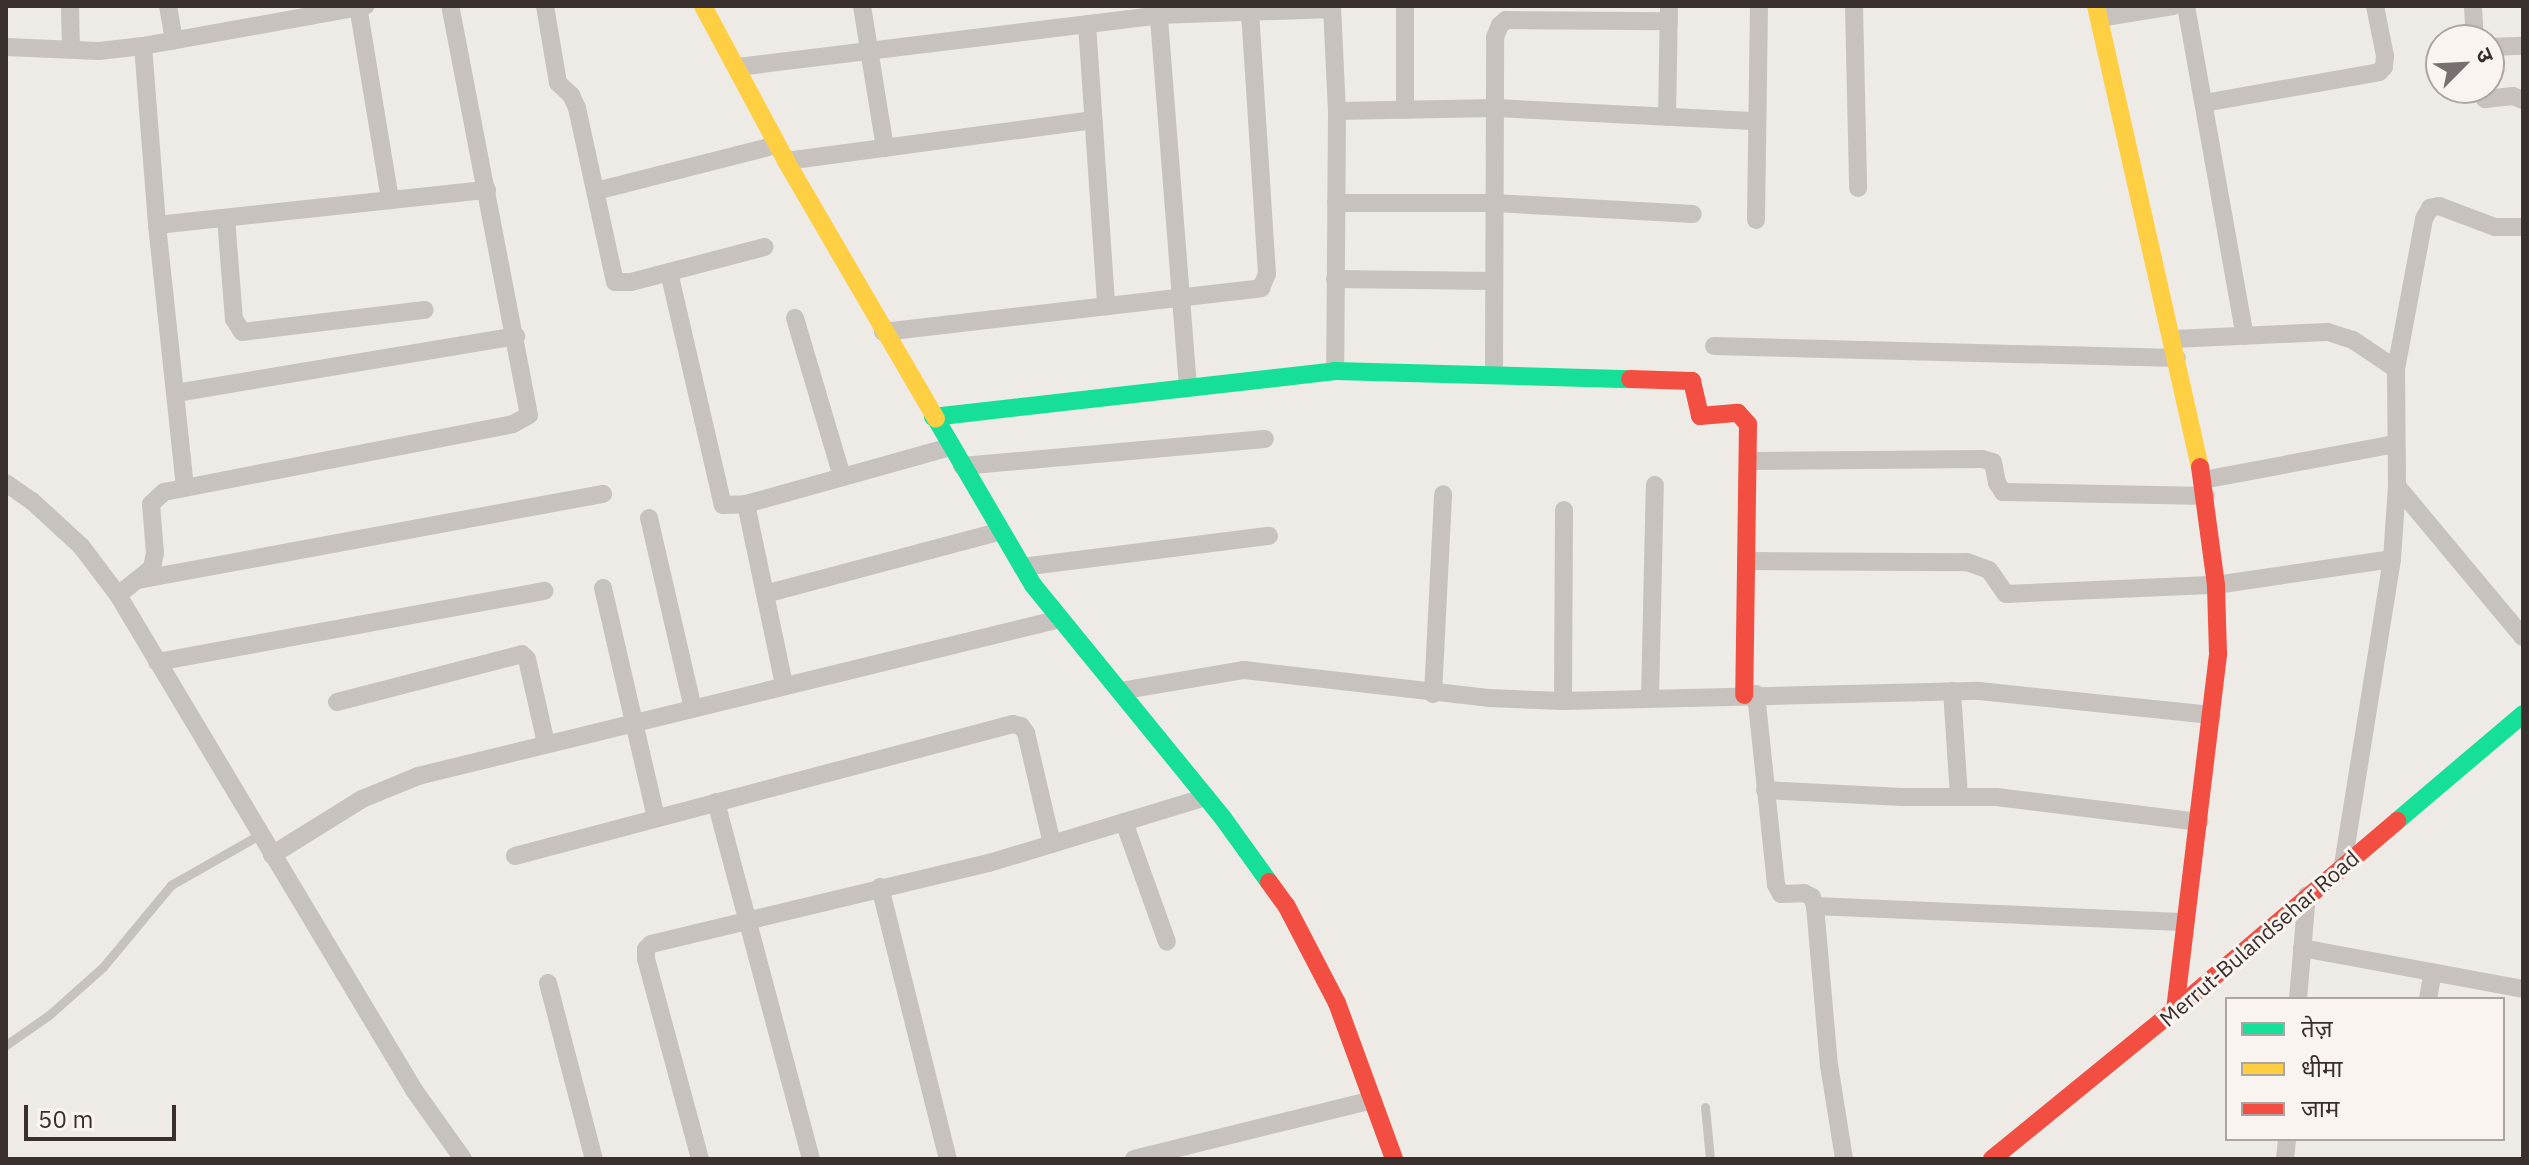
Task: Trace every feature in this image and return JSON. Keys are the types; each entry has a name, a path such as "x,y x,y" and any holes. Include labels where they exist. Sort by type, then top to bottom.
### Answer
{"street":[{"path":"70,6 71,49"},
{"path":"168,6 174,40"},
{"path":"262,6 265,26"},
{"path":"6,47 71,49 143,46 265,26 360,6 390,200"},
{"path":"118,595 138,580 154,562 153,498 164,492 522,421 529,415 450,6"},
{"path":"545,6 556,77 575,101 615,282 621,284 764,247"},
{"path":"703,6 883,332 1022,567 1060,619 1206,797 1286,905 1337,1003 1394,1159"},
{"path":"862,6 885,148"},
{"path":"1405,6 1405,110"},
{"path":"1756,220 1759,6"},
{"path":"1854,6 1858,188"},
{"path":"2173,6 2098,12 2204,488 2216,585 2218,654 2175,1010"},
{"path":"2186,6 2245,336"},
{"path":"2204,103 2379,72 2384,67 2385,56 2375,6"},
{"path":"738,67 1087,24 1159,10 1250,12 1332,8 1337,111 1335,371"},
{"path":"1159,10 1188,388"},
{"path":"883,332 1255,290 1267,281 1250,12"},
{"path":"1494,375 1495,37 1506,20 1669,13 1667,117"},
{"path":"1087,24 1106,306"},
{"path":"143,46 157,225 185,488"},
{"path":"1337,111 1496,108 1757,121"},
{"path":"596,191 782,153 885,148 1093,120"},
{"path":"157,225 487,190"},
{"path":"1336,203 1495,203 1693,214"},
{"path":"2343,865 2392,559 2397,486 2396,369 2424,219 2430,208 2447,207 2495,227 2523,227"},
{"path":"226,218 234,319 242,332 425,310"},
{"path":"669,272 723,505 746,504 950,447"},
{"path":"1335,279 1494,281"},
{"path":"795,318 842,477"},
{"path":"2173,339 2328,332 2353,340 2396,369"},
{"path":"176,393 516,336"},
{"path":"1714,346 2177,358"},
{"path":"933,417 1335,371 1692,381 1700,416 1738,413 1744,416 1749,434 1746,561 1750,695 1776,885 1781,894 1804,893 1812,897 1815,906 1827,1051 1844,1159"},
{"path":"962,466 1265,439"},
{"path":"1748,461 1982,459 1993,462 1997,483 2003,492 2204,488 2396,444"},
{"path":"6,483 40,508 81,546 118,595 259,835 433,1119 463,1159"},
{"path":"1650,698 1655,485"},
{"path":"2397,486 2523,637"},
{"path":"138,580 603,494"},
{"path":"1433,694 1443,494"},
{"path":"746,504 784,685"},
{"path":"1563,701 1564,510"},
{"path":"649,518 693,708"},
{"path":"765,594 1001,531"},
{"path":"1022,567 1269,536"},
{"path":"1746,561 1967,562 1989,570 2006,594 2216,585 2392,559"},
{"path":"603,588 656,818"},
{"path":"157,662 545,591"},
{"path":"272,855 379,789 418,776 1060,619"},
{"path":"337,702 522,654 527,659 546,743"},
{"path":"1120,691 1244,670 1433,694 1563,701 1952,691 2013,693 2212,715"},
{"path":"1952,691 1959,797"},
{"name":"Merrut-Bulandsehar Road","path":"1992,1159 2175,1010 2523,714"},
{"path":"515,856 1013,724 1021,726 1026,733 1052,844"},
{"path":"1765,790 2039,801 2199,822"},
{"path":"700,1159 646,959 646,949 659,942 750,919 960,870 1206,797"},
{"path":"716,802 750,919 811,1159"},
{"path":"1124,822 1167,942"},
{"path":"880,887 948,1159"},
{"path":"2298,997 2307,895"},
{"path":"1815,906 2186,922"},
{"path":"2302,948 2523,989"},
{"path":"2428,997 2433,972"},
{"path":"548,983 594,1159"},
{"path":"1134,1159 1373,1100"}],"lane":[{"path":"6,1045 49,1015 103,967 171,885 259,835"},
{"path":"1705,1107 1710,1159"}],"traffic: fast":[{"path":"933,417 1335,371 1630,379"},
{"path":"936,419 1033,585 1223,818 1269,882"},
{"path":"2397,821 2523,714"}],"traffic: slow":[{"path":"703,6 786,161 936,419"},
{"path":"2096,6 2200,467"}],"traffic: jam":[{"path":"1630,379 1692,381 1700,416 1738,413 1748,424 1744,695"},
{"path":"2175,1010 2218,654 2216,585 2200,467"},
{"path":"1992,1159 2175,1010 2397,821"},
{"path":"1269,882 1286,905 1337,1003 1394,1159"}]}
